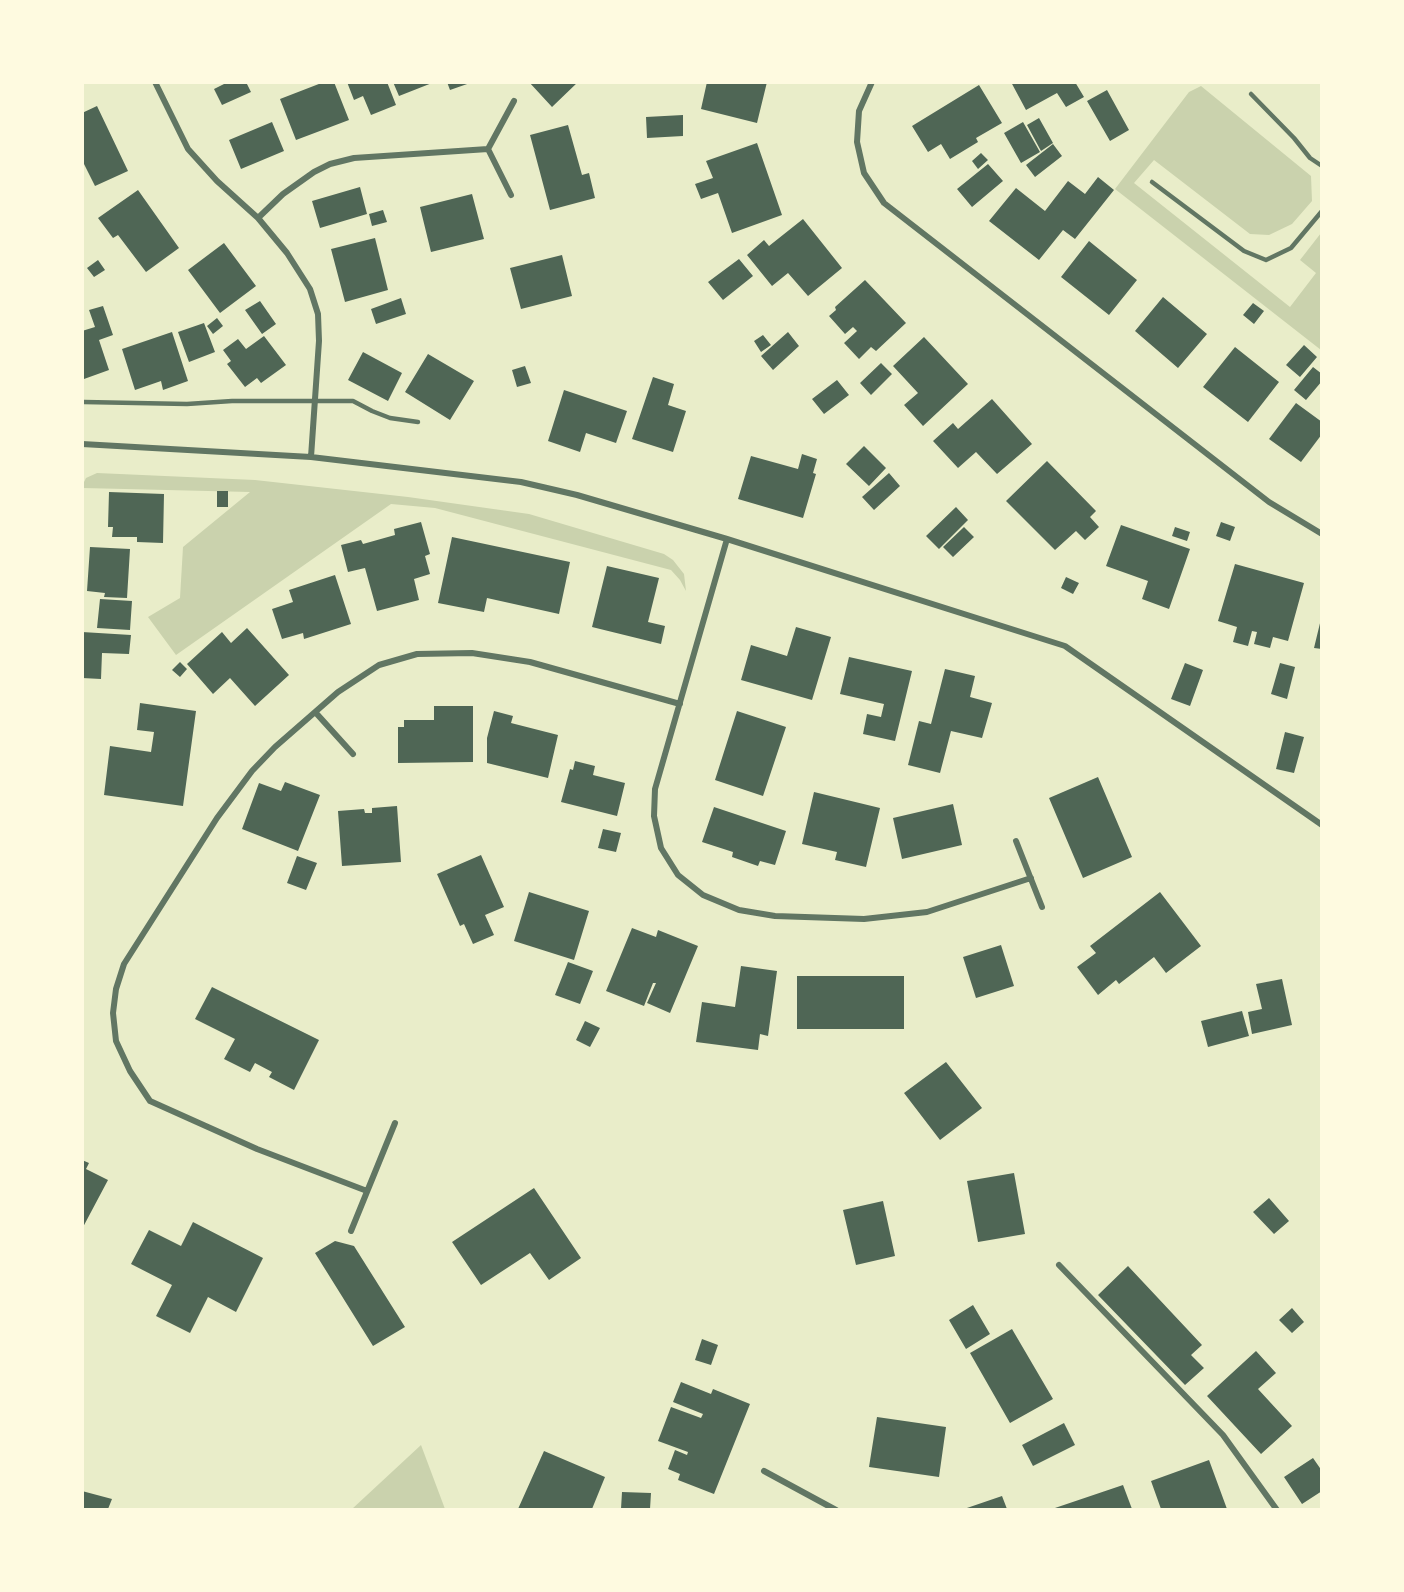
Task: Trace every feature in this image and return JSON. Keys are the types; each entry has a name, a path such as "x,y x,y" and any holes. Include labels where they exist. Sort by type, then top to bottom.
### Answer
{"street":[{"path":"155,82 188,149 217,181 258,218 287,254 310,289 318,314 319,341 311,457"},
{"path":"872,82 859,111 856,142 864,173 884,203 1269,502 1322,534"},
{"path":"488,149 514,101"},
{"path":"258,218 282,194 330,164 354,158 488,149"},
{"path":"488,149 511,195"},
{"path":"82,444 311,457 521,482 577,495 727,539 1065,646 1322,825"},
{"path":"727,539 655,789 654,816 661,848 678,875 704,895 740,910 775,916 864,919 927,912 1031,878"},
{"path":"368,1191 257,1149 150,1101 130,1071 116,1041 113,1013 124,964 203,839 252,771 275,747 338,693 379,665 417,654 472,653 530,662 680,704"},
{"path":"316,713 353,754"},
{"path":"1016,841 1042,907"},
{"path":"351,1231 395,1123"},
{"path":"1059,1265 1223,1436 1277,1509"},
{"path":"764,1471 836,1509"}],"lane":[{"path":"1251,94 1310,158 1322,166"},
{"path":"1152,182 1244,251 1266,260 1291,248 1322,211"},
{"path":"84,402 187,404 232,401 353,400 390,418 418,422"}],"green space":[{"path":"1201,86 1311,176 1312,201 1292,224 1269,235 1250,234 1154,160 1134,183 1290,307 1316,273 1300,260 1321,233 1321,350 1115,189 1189,92"},
{"path":"97,473 255,480 408,497 529,514 664,554 673,560 684,574 686,591 671,570 435,508 391,504 176,655 148,617 180,598 183,547 250,492 83,488 86,478"},
{"path":"421,1445 445,1509 352,1509"}],"building":[{"path":"228,82 246,82 251,92 222,105 214,89"},
{"path":"324,82 334,82 349,120 296,140 280,99"},
{"path":"347,82 387,82 396,105 371,115 363,96 354,100"},
{"path":"393,82 432,82 432,83 399,96"},
{"path":"447,82 470,82 470,83 450,90"},
{"path":"529,82 578,82 552,107"},
{"path":"707,82 767,82 757,123 701,109"},
{"path":"1011,82 1075,82 1084,97 1066,107 1057,93 1026,110"},
{"path":"979,85 1002,123 976,138 978,142 950,159 941,144 928,152 912,126"},
{"path":"1107,90 1129,130 1110,141 1087,101"},
{"path":"97,106 128,171 95,186 82,160 82,113"},
{"path":"683,115 683,136 647,138 646,117"},
{"path":"1039,118 1053,143 1041,151 1027,125"},
{"path":"272,122 284,151 241,169 229,140"},
{"path":"1023,122 1040,152 1021,163 1004,133"},
{"path":"568,125 582,175 589,173 595,198 550,210 530,135"},
{"path":"757,143 782,215 732,233 718,193 701,199 695,184 713,178 706,161"},
{"path":"1053,144 1062,156 1035,177 1026,165"},
{"path":"981,153 988,160 978,169 972,161"},
{"path":"988,164 1003,181 972,207 957,189"},
{"path":"1098,177 1114,190 1075,239 1063,230 1039,260 989,221 1016,188 1045,211 1068,181 1085,194"},
{"path":"360,187 367,214 320,228 312,201"},
{"path":"138,190 179,248 146,272 118,235 113,238 98,218"},
{"path":"472,194 484,239 431,252 420,207"},
{"path":"383,210 387,222 372,226 369,214"},
{"path":"803,219 842,268 808,296 788,273 772,286 747,255 764,240 769,246"},
{"path":"375,238 388,290 345,302 331,249"},
{"path":"1089,241 1137,280 1109,315 1061,277"},
{"path":"224,243 256,286 220,313 188,270"},
{"path":"562,255 572,296 521,309 510,268"},
{"path":"739,259 753,276 723,300 708,282"},
{"path":"98,260 105,270 94,277 87,268"},
{"path":"865,280 906,323 876,351 871,347 859,359 844,343 857,331 853,327 845,334 829,316 836,310 835,307"},
{"path":"1163,297 1207,334 1178,368 1135,331"},
{"path":"401,298 406,314 376,324 371,309"},
{"path":"260,301 276,324 262,334 245,310"},
{"path":"1253,303 1264,311 1254,324 1243,315"},
{"path":"103,306 113,335 99,340 109,370 84,379 82,331 95,327 89,310"},
{"path":"217,318 223,326 213,334 207,326"},
{"path":"204,323 215,352 189,362 178,332"},
{"path":"172,332 188,381 163,390 161,381 135,390 122,349"},
{"path":"788,332 799,346 773,370 761,356"},
{"path":"763,335 771,345 761,352 754,341"},
{"path":"264,336 286,365 261,383 257,378 245,387 227,364 231,361 223,350 238,339 246,349"},
{"path":"924,337 968,384 923,426 904,405 918,393 893,366"},
{"path":"1304,345 1317,357 1300,377 1286,365"},
{"path":"1235,347 1279,382 1248,422 1203,387"},
{"path":"363,352 402,373 388,401 348,380"},
{"path":"428,354 474,381 450,420 405,392"},
{"path":"881,363 892,374 871,395 860,383"},
{"path":"525,366 531,383 517,387 512,370"},
{"path":"1313,367 1322,374 1322,381 1306,400 1294,390"},
{"path":"653,377 674,384 668,405 686,411 673,452 632,439"},
{"path":"837,380 849,395 824,414 812,399"},
{"path":"564,390 627,411 616,443 586,433 580,452 548,441"},
{"path":"992,399 1032,444 997,474 976,452 958,468 933,441 953,423 958,429"},
{"path":"1296,403 1322,422 1322,434 1301,462 1269,439"},
{"path":"864,446 886,468 869,486 846,464"},
{"path":"802,454 817,459 813,473 816,474 803,518 738,499 751,456 798,469"},
{"path":"1047,461 1096,511 1090,517 1099,527 1085,540 1076,531 1055,550 1006,501"},
{"path":"889,473 900,486 874,510 862,497"},
{"path":"217,491 228,491 228,507 217,507"},
{"path":"109,492 164,494 163,543 137,542 137,537 112,537 113,527 108,527"},
{"path":"956,507 968,520 939,549 926,536"},
{"path":"421,522 430,554 425,556 430,574 414,579 419,600 377,611 365,568 348,572 341,545 361,540 363,544 395,535 394,529"},
{"path":"1221,522 1235,527 1230,541 1216,536"},
{"path":"1121,525 1190,549 1169,609 1142,599 1148,581 1106,566"},
{"path":"964,527 974,537 953,557 943,547"},
{"path":"1175,527 1190,532 1187,541 1172,536"},
{"path":"452,537 570,562 559,614 487,598 484,612 438,603"},
{"path":"90,547 130,549 127,598 104,597 105,593 87,591"},
{"path":"1235,564 1304,583 1288,641 1273,637 1270,648 1254,644 1257,632 1252,631 1248,646 1233,642 1237,627 1218,621"},
{"path":"607,566 659,578 648,622 665,626 661,644 592,627"},
{"path":"335,575 351,624 304,639 303,633 282,639 272,609 293,602 289,590"},
{"path":"1066,577 1079,583 1073,594 1061,588"},
{"path":"100,599 132,601 130,630 97,628"},
{"path":"1322,619 1322,649 1314,648"},
{"path":"796,627 831,637 812,700 741,680 751,645 787,656"},
{"path":"247,628 289,675 255,706 230,678 213,694 187,664 222,632 231,643"},
{"path":"82,632 131,635 129,654 102,653 101,679 82,678"},
{"path":"849,657 912,671 895,741 863,734 867,714 881,717 884,704 840,694"},
{"path":"180,662 187,669 180,677 172,670"},
{"path":"1185,663 1203,670 1190,706 1171,699"},
{"path":"1280,663 1295,667 1287,699 1271,694"},
{"path":"945,669 975,676 970,697 992,703 982,738 951,731 940,773 908,765 919,721 931,724"},
{"path":"140,703 196,711 183,806 104,795 110,746 151,752 154,732 137,730"},
{"path":"434,706 473,706 473,762 398,763 398,727 404,727 404,720 434,720"},
{"path":"494,711 513,716 511,723 558,735 548,778 487,763 487,738"},
{"path":"737,711 786,727 763,796 715,780"},
{"path":"1285,732 1304,737 1294,773 1276,769"},
{"path":"575,761 595,766 593,775 625,783 617,816 561,802 570,769 573,770"},
{"path":"1098,777 1132,857 1083,878 1049,798"},
{"path":"285,782 320,795 298,851 242,829 259,783 281,791"},
{"path":"814,792 880,808 866,867 835,860 837,852 802,844"},
{"path":"953,804 962,845 902,859 893,818"},
{"path":"397,806 401,862 342,866 338,811 364,809 365,813 372,813 372,808"},
{"path":"714,807 786,831 775,865 760,861 758,866 732,857 733,852 702,842"},
{"path":"603,829 621,833 616,852 598,848"},
{"path":"481,855 504,907 485,915 494,935 473,944 464,924 460,926 437,874"},
{"path":"297,856 317,863 306,890 287,883"},
{"path":"529,892 589,911 574,960 514,941"},
{"path":"1160,892 1201,946 1166,973 1154,957 1119,984 1116,980 1098,995 1077,967 1096,953 1090,946"},
{"path":"632,928 656,937 658,930 698,946 670,1013 647,1003 656,983 653,983 644,1006 606,991"},
{"path":"1001,945 1014,986 976,998 963,957"},
{"path":"568,962 593,971 580,1004 555,995"},
{"path":"741,966 777,971 768,1036 760,1034 758,1050 696,1042 702,1002 735,1007"},
{"path":"797,976 904,976 904,1029 797,1029"},
{"path":"1282,979 1292,1025 1252,1034 1248,1012 1262,1009 1256,984"},
{"path":"212,987 319,1040 294,1090 269,1077 272,1072 255,1063 250,1072 224,1059 235,1039 195,1019"},
{"path":"1242,1011 1249,1036 1208,1047 1201,1021"},
{"path":"585,1021 600,1028 590,1047 576,1040"},
{"path":"946,1062 982,1108 940,1140 904,1093"},
{"path":"82,1160 89,1163 86,1169 108,1180 82,1229"},
{"path":"1014,1173 1025,1234 978,1242 967,1181"},
{"path":"534,1188 581,1258 549,1280 530,1253 481,1285 452,1242"},
{"path":"1269,1198 1289,1221 1274,1234 1253,1212"},
{"path":"883,1201 895,1256 856,1265 843,1210"},
{"path":"193,1222 263,1258 236,1312 208,1297 190,1333 156,1316 172,1285 131,1264 149,1230 181,1246"},
{"path":"335,1241 354,1246 405,1327 373,1346 315,1253"},
{"path":"1128,1266 1202,1345 1191,1355 1204,1368 1185,1385 1098,1295"},
{"path":"973,1305 990,1334 966,1349 949,1320"},
{"path":"1292,1308 1304,1322 1292,1333 1279,1320"},
{"path":"1012,1329 1053,1399 1010,1423 970,1353"},
{"path":"702,1339 718,1345 711,1365 695,1360"},
{"path":"1256,1351 1276,1373 1258,1389 1292,1426 1261,1454 1207,1396"},
{"path":"681,1382 711,1394 713,1389 750,1404 714,1494 678,1480 680,1474 668,1469 675,1450 687,1455 688,1452 658,1441 671,1407 701,1418 703,1414 673,1402"},
{"path":"877,1417 946,1427 939,1477 869,1467"},
{"path":"1064,1423 1075,1445 1033,1466 1022,1445"},
{"path":"544,1451 605,1477 592,1509 518,1509"},
{"path":"1313,1458 1322,1471 1322,1491 1302,1504 1284,1477"},
{"path":"1209,1460 1227,1509 1161,1509 1151,1481"},
{"path":"1123,1485 1132,1509 1052,1509"},
{"path":"82,1491 112,1499 108,1509 82,1509"},
{"path":"622,1492 651,1493 650,1509 621,1509"},
{"path":"1002,1496 1007,1509 964,1509"}]}
